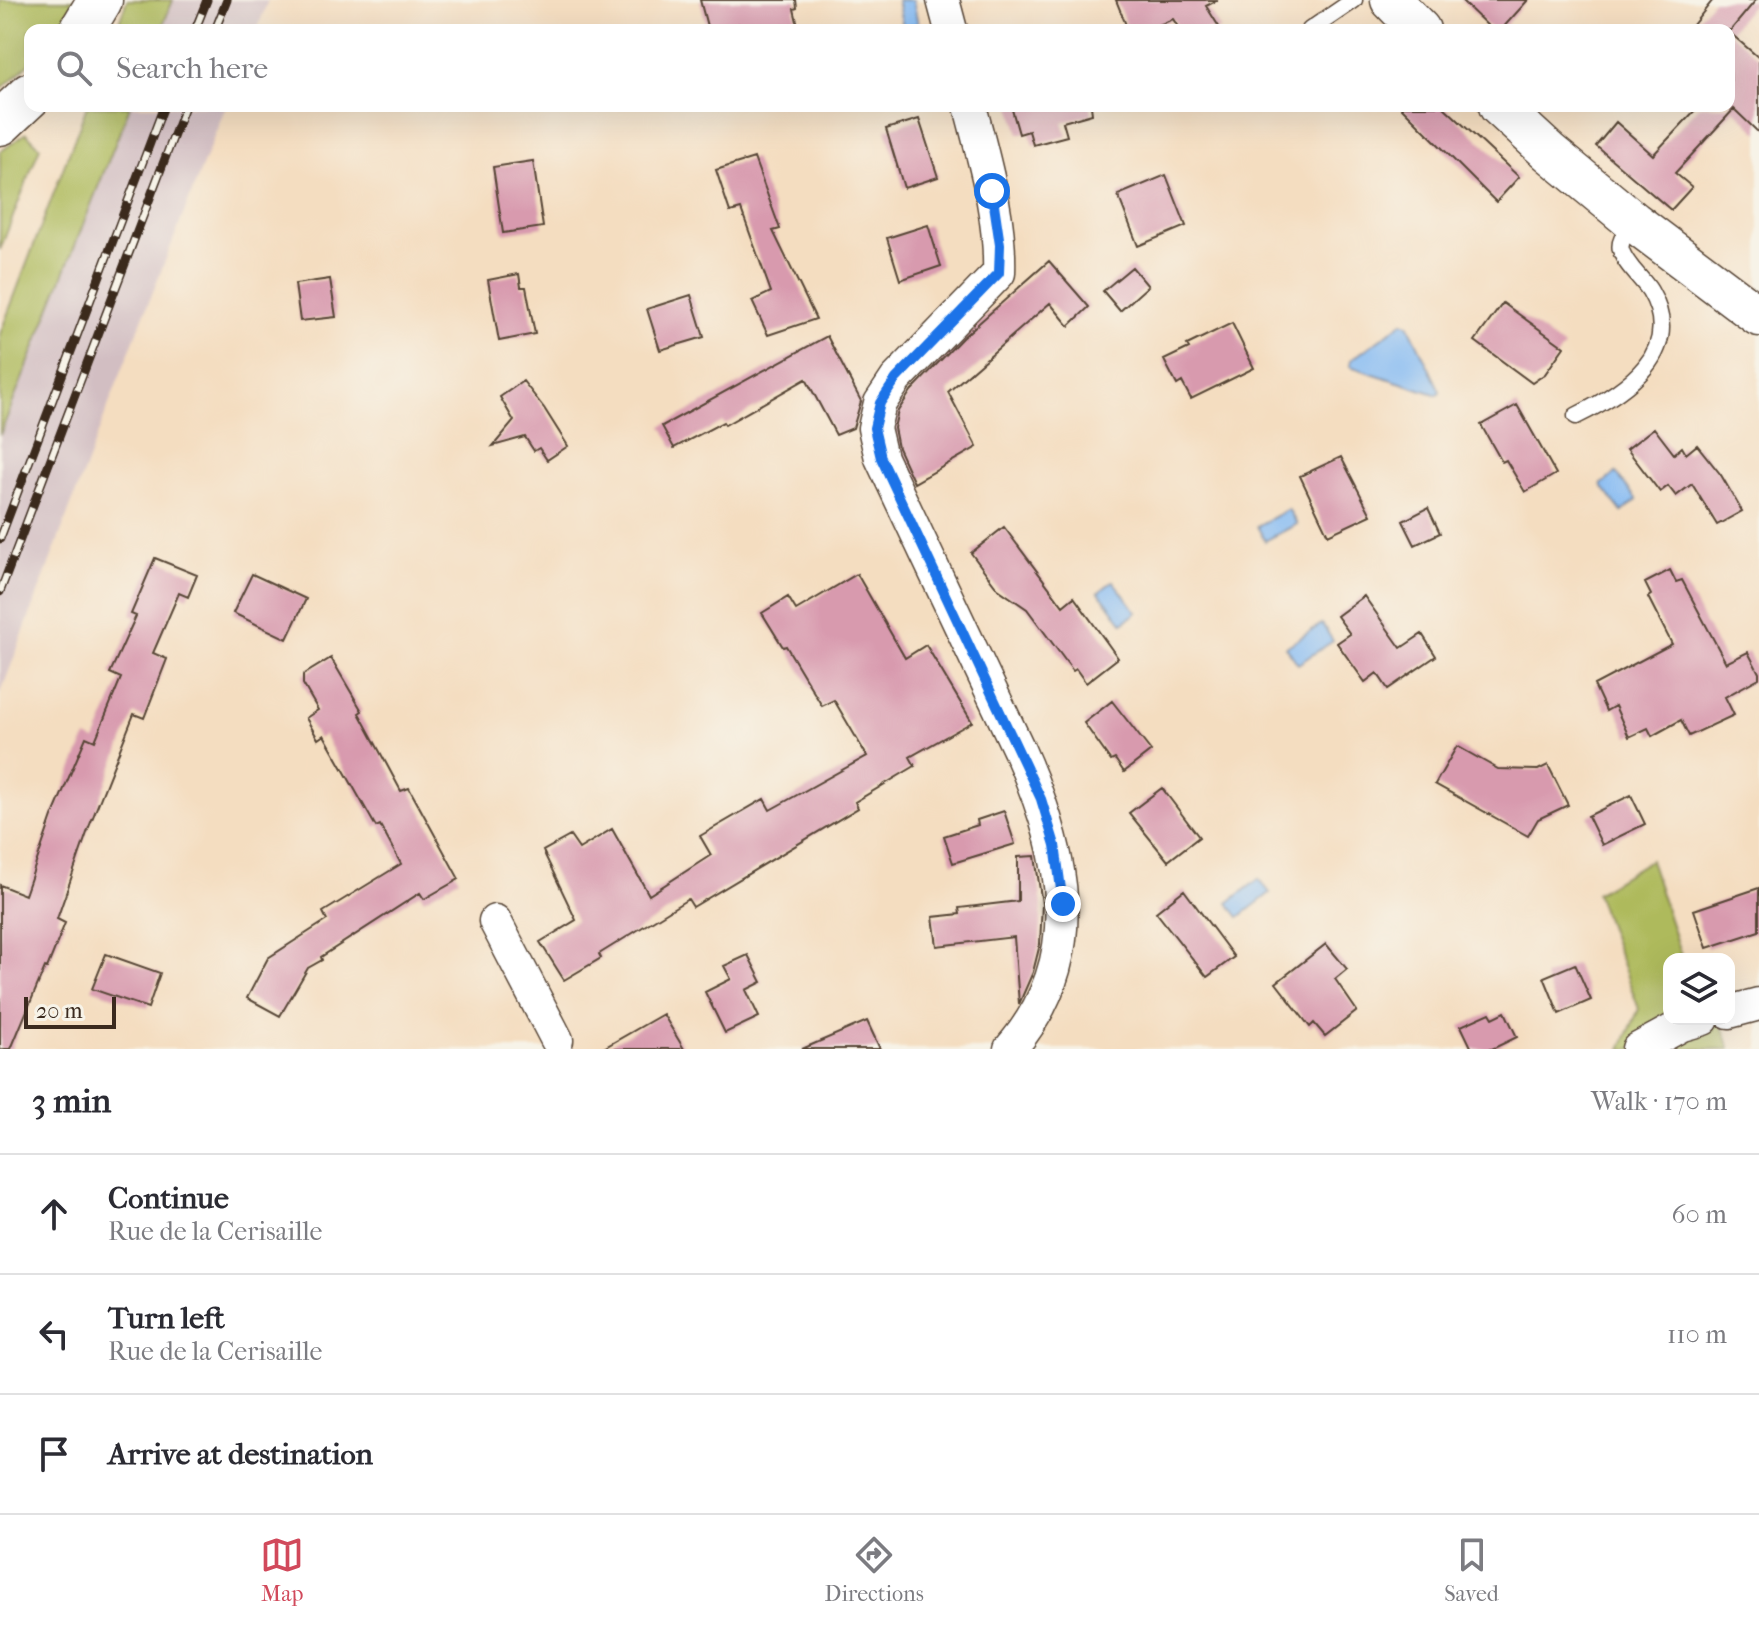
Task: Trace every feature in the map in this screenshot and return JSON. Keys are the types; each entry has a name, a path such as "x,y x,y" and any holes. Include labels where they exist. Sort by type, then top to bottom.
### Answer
{"main road":[{"path":"86,24 100,0"},
{"path":"0,123 24,101"}],"street":[{"path":"943,0 949,24"},
{"path":"1391,0 1414,24"},
{"path":"972,112 992,191 1000,245 999,273 896,379 880,403 874,428 881,458 1019,750 1041,799 1055,845 1063,904 1055,960 1046,996 1026,1031 1010,1049"},
{"path":"1506,112 1634,222 1759,316"},
{"path":"495,921 557,1040"},
{"path":"1735,1010 1759,1004"},
{"path":"1638,1049 1682,1025"}],"lane":[{"path":"1319,24 1354,0"},
{"path":"1576,416 1605,402 1637,377 1659,345 1662,319 1650,291 1621,251 1620,242 1634,222"}],"shaded area":[{"path":"173,0 268,0 259,24 163,24"},
{"path":"128,112 224,112 117,383 0,695 0,435"}],"green space":[{"path":"0,0 76,0 62,24 24,24 24,68 0,90"},
{"path":"127,0 173,0 163,24 118,24"},
{"path":"85,112 128,112 0,435 0,334"},
{"path":"26,133 40,147 0,250 0,152"},
{"path":"1650,860 1680,953 1663,953 1663,1025 1720,1025 1730,1049 1621,1049 1639,1009 1596,893"}],"water":[{"path":"897,0 913,0 918,24 902,24"},
{"path":"1403,322 1408,324 1440,391 1438,395 1350,366 1351,360"},
{"path":"1616,473 1637,500 1622,512 1601,485"},
{"path":"1288,509 1297,524 1265,541 1257,526"},
{"path":"1113,581 1137,612 1123,623 1099,592"},
{"path":"1322,624 1333,641 1298,664 1286,647"},
{"path":"1259,879 1270,893 1239,917 1228,903"}],"building":[{"path":"700,0 796,0 797,8 794,9 798,24 706,24"},
{"path":"1116,0 1218,0 1206,6 1217,24 1176,24 1173,19 1161,24 1126,24"},
{"path":"1461,0 1528,0 1506,24 1486,24"},
{"path":"1713,0 1756,0 1735,25 1694,24"},
{"path":"1735,37 1759,58 1759,133 1735,110"},
{"path":"1013,112 1092,112 1063,122 1067,136 1033,145 1029,131 1019,134"},
{"path":"1406,112 1449,112 1519,177 1496,202"},
{"path":"1693,112 1731,112 1675,173 1692,187 1671,210 1596,146 1616,122 1653,155"},
{"path":"919,119 938,177 904,188 886,129"},
{"path":"754,158 780,229 773,231 816,319 768,335 752,301 771,292 741,209 730,212 716,170"},
{"path":"533,161 543,227 503,233 493,167"},
{"path":"1166,175 1186,226 1138,246 1118,195"},
{"path":"928,225 941,266 900,280 887,238"},
{"path":"1049,261 1089,307 1069,326 1050,303 948,392 977,447 914,483 898,448 894,428 898,411 911,391 962,338"},
{"path":"1132,267 1148,286 1120,311 1103,291"},
{"path":"519,274 521,287 526,287 535,334 499,341 488,280"},
{"path":"330,279 336,317 300,321 295,284"},
{"path":"691,295 704,337 660,350 647,309"},
{"path":"1503,303 1564,347 1545,374 1532,383 1475,341"},
{"path":"1232,323 1254,368 1191,399 1182,382 1177,385 1164,360"},
{"path":"827,336 861,401 853,428 836,435 806,379 725,425 723,422 674,448 662,426"},
{"path":"523,381 568,446 547,460 539,448 534,451 525,437 493,446 514,421 500,397"},
{"path":"1517,405 1556,474 1525,492 1506,460 1502,462 1481,425"},
{"path":"1654,428 1674,454 1682,447 1686,454 1697,445 1721,475 1742,511 1717,525 1692,484 1676,496 1668,486 1660,492 1627,449"},
{"path":"1341,457 1371,515 1328,535 1300,476"},
{"path":"1428,508 1440,533 1415,545 1403,521"},
{"path":"1004,527 1063,606 1074,597 1118,658 1086,683 1076,669 1073,671 1027,609 998,589 971,553"},
{"path":"155,558 197,575 188,597 179,593 153,653 167,659 144,718 134,714 89,827 57,919 65,923 47,968 11,1049 0,1049 0,885 25,895 52,817 86,737 95,741 121,678 110,673 136,616 131,614"},
{"path":"1670,570 1676,582 1682,580 1726,663 1748,652 1759,678 1725,697 1734,715 1689,736 1681,720 1652,736 1648,728 1629,737 1615,706 1606,711 1594,685 1672,644 1648,597 1651,595 1645,583"},
{"path":"252,574 306,599 287,639 233,613"},
{"path":"857,574 905,658 926,645 972,722 910,757 915,766 855,802 858,808 693,907 688,899 599,954 601,958 564,980 540,942 576,920 543,851 570,836 579,849 612,829 649,895 711,855 700,836 764,799 770,810 867,756 834,700 822,706 762,613 788,597 796,610"},
{"path":"1364,596 1401,648 1422,634 1436,656 1388,689 1377,673 1365,682 1337,643 1350,634 1337,616"},
{"path":"331,658 362,711 359,713 401,791 409,788 459,879 424,899 420,893 321,957 322,960 308,968 280,1016 247,998 268,958 327,920 323,912 401,864 380,825 376,827 324,735 318,739 306,718 318,710 303,684 303,675"},
{"path":"1112,701 1151,751 1124,772 1115,759 1111,761 1084,723"},
{"path":"1457,746 1498,769 1538,770 1548,765 1568,805 1538,819 1528,836 1435,784"},
{"path":"1162,788 1199,837 1168,861 1129,813"},
{"path":"1631,795 1645,824 1602,845 1588,816"},
{"path":"1004,811 1015,844 953,863 944,836 978,825 977,820"},
{"path":"1035,856 1042,904 1040,944 1033,972 1019,1004 1014,937 937,946 933,917 960,914 959,908 1018,901 1018,857"},
{"path":"1759,888 1759,931 1707,948 1694,910"},
{"path":"1184,890 1234,957 1207,977 1156,912"},
{"path":"1326,944 1347,969 1335,979 1357,1011 1325,1036 1314,1023 1310,1027 1276,983"},
{"path":"106,954 160,973 148,1008 92,989"},
{"path":"748,955 762,982 746,990 759,1017 725,1033 705,992 731,979 724,966"},
{"path":"1575,964 1591,1000 1559,1014 1544,977"},
{"path":"1505,1012 1517,1037 1492,1049 1472,1049 1461,1026 1490,1013 1493,1018"},
{"path":"663,1014 684,1049 602,1049"},
{"path":"867,1021 880,1049 802,1049"}],"railway":[{"path":"197,24 207,0"},
{"path":"217,24 227,0"},
{"path":"0,539 162,112"},
{"path":"0,592 183,112"}],"route":[{"path":"992,191 1000,245 999,273 896,379 880,403 874,428 881,458 1041,799 1055,845 1063,904"}]}
